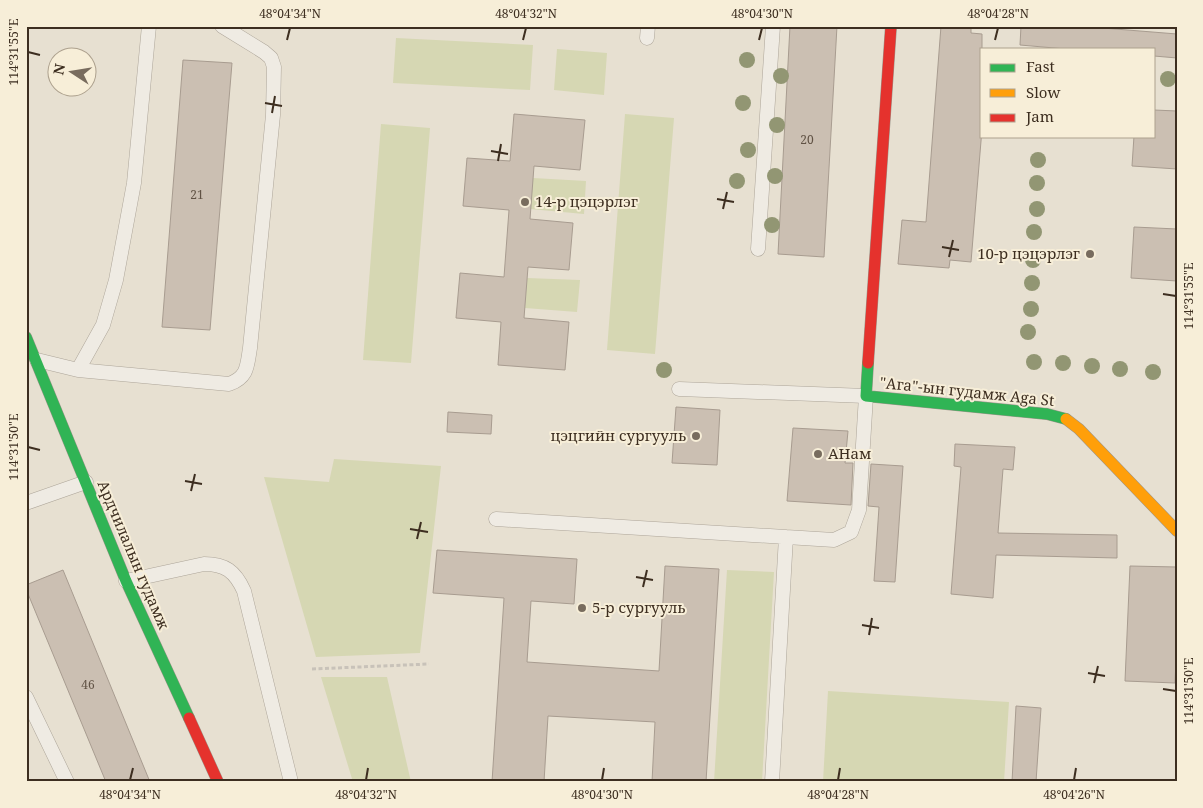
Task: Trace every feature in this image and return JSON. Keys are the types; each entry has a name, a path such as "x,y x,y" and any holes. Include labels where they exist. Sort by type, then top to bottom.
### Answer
{"street":[{"name":"\"Ага\"-ын гудамж Aga St","path":"891,26 866,396 1047,414 1066,419 1079,429 1177,531"},
{"name":"Ардчилалын гудамж","path":"26,337 126,581 218,782"}],"lane":[{"path":"78,370 103,325 116,280 134,183 149,26"},
{"path":"37,360 78,370 229,384 238,380 246,371 250,348 273,116 274,67 271,58 264,52 222,26"},
{"path":"758,248 773,26"},
{"path":"496,519 834,540 851,532 859,510 866,396 679,389"},
{"path":"26,503 86,482"},
{"path":"772,782 786,537"},
{"path":"126,581 204,564 217,564 230,570 239,579 244,591 291,782"},
{"path":"26,696 67,782"}],"path":[{"path":"312,669 429,664"}],"green space":[{"path":"396,38 533,45 530,90 393,83"},
{"path":"557,49 607,53 604,95 554,90"},
{"path":"625,114 674,118 655,354 607,350"},
{"path":"381,124 430,128 411,363 363,360"},
{"path":"533,178 586,181 584,214 530,209"},
{"path":"527,278 580,280 577,312 525,308"},
{"path":"334,459 441,466 420,653 316,657 264,477 329,482"},
{"path":"727,570 774,572 762,782 714,782"},
{"path":"321,677 387,677 411,782 353,782"},
{"path":"828,691 1009,702 1004,782 823,782"}],"building":[{"path":"790,26 837,26 824,257 778,254"},
{"path":"941,26 971,26 971,33 982,34 982,48 980,48 981,138 971,262 950,260 949,268 898,264 902,220 926,222"},
{"path":"1021,26 1078,26 1177,34 1177,58 1156,56 1156,48 1054,48 1020,45"},
{"path":"183,60 232,63 210,330 162,327"},
{"path":"1156,110 1177,111 1177,169 1132,166 1134,138 1156,138"},
{"path":"514,114 585,120 580,170 534,166 530,219 573,223 569,270 528,267 524,318 569,322 565,370 498,365 501,322 456,318 460,273 504,277 509,210 463,206 467,158 510,161"},
{"path":"1134,227 1177,229 1177,281 1131,278"},
{"name":"цэцгийн сургууль","path":"676,407 720,410 717,465 672,463"},
{"path":"448,412 492,415 491,434 447,432"},
{"name":"АНам","path":"793,428 848,431 845,463 853,463 851,505 787,501"},
{"path":"955,444 1015,447 1013,470 1003,469 998,533 1117,535 1117,558 996,555 993,598 951,594 961,467 954,466"},
{"path":"871,464 903,466 895,582 874,581 879,507 868,506"},
{"path":"437,550 577,559 574,604 531,601 527,662 659,671 665,566 719,569 706,782 652,782 655,722 548,716 544,782 492,782 504,598 433,593"},
{"path":"1130,566 1177,567 1175,683 1125,681"},
{"path":"63,570 150,782 106,782 26,589 26,585"},
{"path":"1016,706 1041,708 1036,782 1012,782"}],"traffic: fast":[{"path":"26,337 126,581 189,718"},
{"path":"868,363 866,396 1047,414 1066,419"}],"traffic: slow":[{"path":"1066,419 1079,429 1177,531"}],"traffic: jam":[{"path":"868,363 891,26"},
{"path":"189,718 218,782"}],"place":[{"name":"14-р цэцэрлэг","path":"525,202"},
{"name":"10-р цэцэрлэг","path":"1090,254"},
{"name":"цэцгийн сургууль","path":"696,436"},
{"name":"АНам","path":"818,454"},
{"name":"5-р сургууль","path":"582,608"}]}
